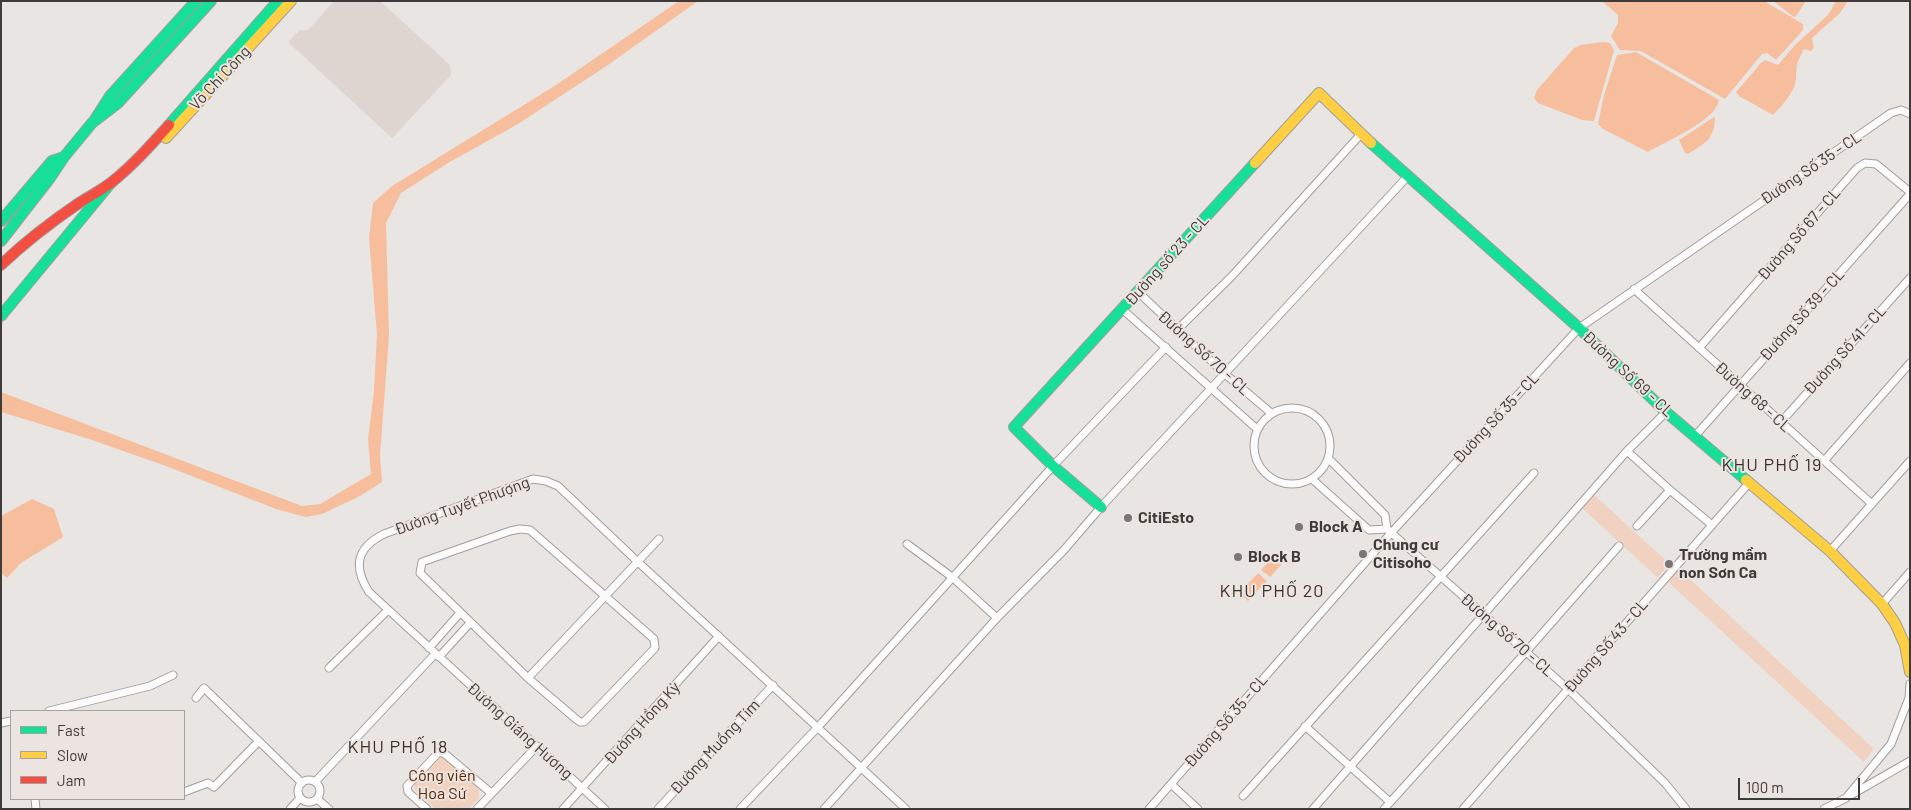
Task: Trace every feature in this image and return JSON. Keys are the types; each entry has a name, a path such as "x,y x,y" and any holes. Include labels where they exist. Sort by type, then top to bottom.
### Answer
{"main road":[{"path":"1,241 92,123 110,96 196,1"},
{"path":"92,123 118,103 211,1"},
{"name":"Võ Chí Công","path":"1,316 110,184 146,151 278,1"},
{"name":"Võ Chí Công","path":"146,151 159,145 291,1"},
{"name":"Đường Số 69 - CL","path":"1319,93 1361,134 1579,328 1666,412 1830,551 1882,604 1895,623 1907,644 1910,672"},
{"name":"Đường số 23 - CL","path":"1053,466 1014,427 1319,93"},
{"path":"1,221 44,170 52,162 64,157"},
{"name":"Võ Chí Công","path":"1,265 25,242 52,221 110,184"},
{"path":"1053,466 1101,507"}],"street":[{"name":"Đường Số 35 - CL","path":"1149,809 1389,531 1579,328 1891,113 1901,110 1910,114"},
{"path":"1178,329 1232,276 1361,134"},
{"name":"Đường Số 67 - CL","path":"1699,348 1857,168 1865,163 1876,164 1910,193"},
{"path":"824,809 997,618 1064,550 1224,373 1408,176"},
{"name":"Đường Số 39 - CL","path":"1695,436 1739,384 1910,193"},
{"name":"Đường Số 41 - CL","path":"1781,422 1910,278"},
{"name":"Đường 68 - CL","path":"1634,289 1872,504"},
{"name":"Đường Số 70 - CL","path":"1138,292 1224,373 1271,413"},
{"name":"Đường Số 70 - CL","path":"1122,309 1257,429"},
{"path":"740,809 818,727 1053,466 1166,347"},
{"path":"1824,461 1910,363"},
{"path":"1286,408 1300,408 1312,412 1322,421 1329,433 1331,446 1328,459 1322,470 1312,479 1288,484 1276,481 1266,474 1258,464 1254,453 1257,429 1271,413 1286,408"},
{"path":"1313,809 1627,451 1666,412"},
{"path":"1627,451 1712,526"},
{"name":"Đường Số 70 - CL","path":"1328,459 1386,516 1389,531 1568,689 1665,783 1686,809"},
{"path":"1830,551 1910,461"},
{"path":"1243,796 1534,473"},
{"name":"Đường Tuyết Phượng","path":"437,655 368,592 362,582 359,560 364,549 368,544 384,534 533,479 546,481 558,486 906,809"},
{"path":"1312,479 1369,530 1389,531"},
{"name":"Đường Số 43 - CL","path":"1463,809 1749,483"},
{"path":"1637,526 1670,490"},
{"path":"510,530 530,530 606,596 654,639 656,642 655,648 587,720 580,722 528,678 420,573 422,562 510,530"},
{"path":"528,678 659,539"},
{"path":"907,544 952,577 997,618"},
{"path":"1384,809 1525,653 1618,546"},
{"path":"1882,604 1910,572"},
{"path":"329,668 387,611"},
{"path":"429,648 460,613"},
{"path":"315,782 470,623"},
{"name":"Đường Hồng Kỳ","path":"564,809 719,636"},
{"name":"Đường Giáng Hương","path":"437,655 605,809"},
{"path":"53,710 150,686 173,675"},
{"path":"1846,798 1891,744 1909,698 1910,684"},
{"name":"Đường Muồng Tím","path":"658,809 772,685"},
{"path":"196,698 204,688 302,783"},
{"path":"1305,726 1390,802"},
{"path":"185,792 208,783 214,787 259,741"},
{"path":"477,809 537,746"},
{"path":"427,809 408,792 407,786 438,752 445,754 492,793"},
{"path":"1824,809 1891,774 1910,761"},
{"path":"308,780 315,782 320,789 317,799 308,802 300,798 298,791 302,783 308,780"},
{"path":"1172,784 1198,809"},
{"path":"290,809 300,798"},
{"path":"317,799 329,809"}],"shaded area":[{"path":"334,1 380,1 450,65 451,75 392,138 288,42 300,30 308,30"},
{"path":"679,1 698,1 605,67 518,124 448,163 401,193 386,223 389,336 380,455 382,482 360,496 322,514 306,517 276,509 166,466 89,439 1,412 1,392 302,506 320,504 371,474 368,439 374,391 377,335 369,238 373,203 392,186 553,87"},
{"path":"1602,1 1764,1 1803,24 1803,30 1776,60 1767,53 1762,54 1725,99 1641,51 1620,50 1611,36 1618,23 1618,15"},
{"path":"1773,1 1806,1 1794,17"},
{"path":"1836,1 1848,1 1840,13 1812,38 1814,48 1811,51 1804,49 1797,64 1793,89 1773,115 1739,96 1736,92 1761,63 1765,60 1778,65 1795,45 1828,15"},
{"path":"1610,43 1614,50 1594,121 1582,120 1538,103 1534,98 1537,90 1574,48 1581,45"},
{"path":"1636,52 1719,100 1716,108 1700,123 1648,152 1603,129 1598,124 1604,95 1617,55"},
{"path":"1714,117 1713,131 1708,140 1688,154 1685,153 1679,140"},
{"path":"32,499 54,509 63,537 21,563 7,578 1,573 1,516"},
{"path":"1273,557 1282,564 1270,577 1261,570"},
{"path":"1258,573 1267,581 1248,601 1239,593"}],"green space":[{"path":"1594,495 1669,563 1658,578 1582,508"},
{"path":"1678,568 1874,749 1864,762 1667,581"},
{"name":"Công viên Hoa Sứ","path":"442,757 479,788 479,798 469,809 435,809 415,790 414,783 436,759"}],"traffic: fast":[{"path":"94,121 110,96 196,1"},
{"path":"1,241 92,123 118,103 211,1"},
{"path":"169,125 278,1"},
{"path":"1371,143 1579,328 1666,412 1746,480"},
{"path":"1,221 52,161 64,157"},
{"path":"1101,507 1053,466 1014,427 1255,163"},
{"path":"1,316 110,184"}],"traffic: slow":[{"path":"166,138 291,1"},
{"path":"1255,163 1319,93 1371,143"},
{"path":"1746,480 1830,551 1882,604 1895,623 1905,645 1910,672"}],"traffic: jam":[{"path":"1,265 48,225 112,182 135,162 169,125"}],"place":[{"name":"CitiEsto","path":"1128,518"},
{"name":"Block A","path":"1299,527"},
{"name":"Chung cư Citisoho","path":"1363,554"},
{"name":"Block B","path":"1238,557"},
{"name":"Trường mầm non Sơn Ca","path":"1669,564"}],"district":[{"name":"KHU PHỐ 19","path":"1772,465"},
{"name":"KHU PHỐ 20","path":"1272,591"},
{"name":"KHU PHỐ 18","path":"398,747"}]}
